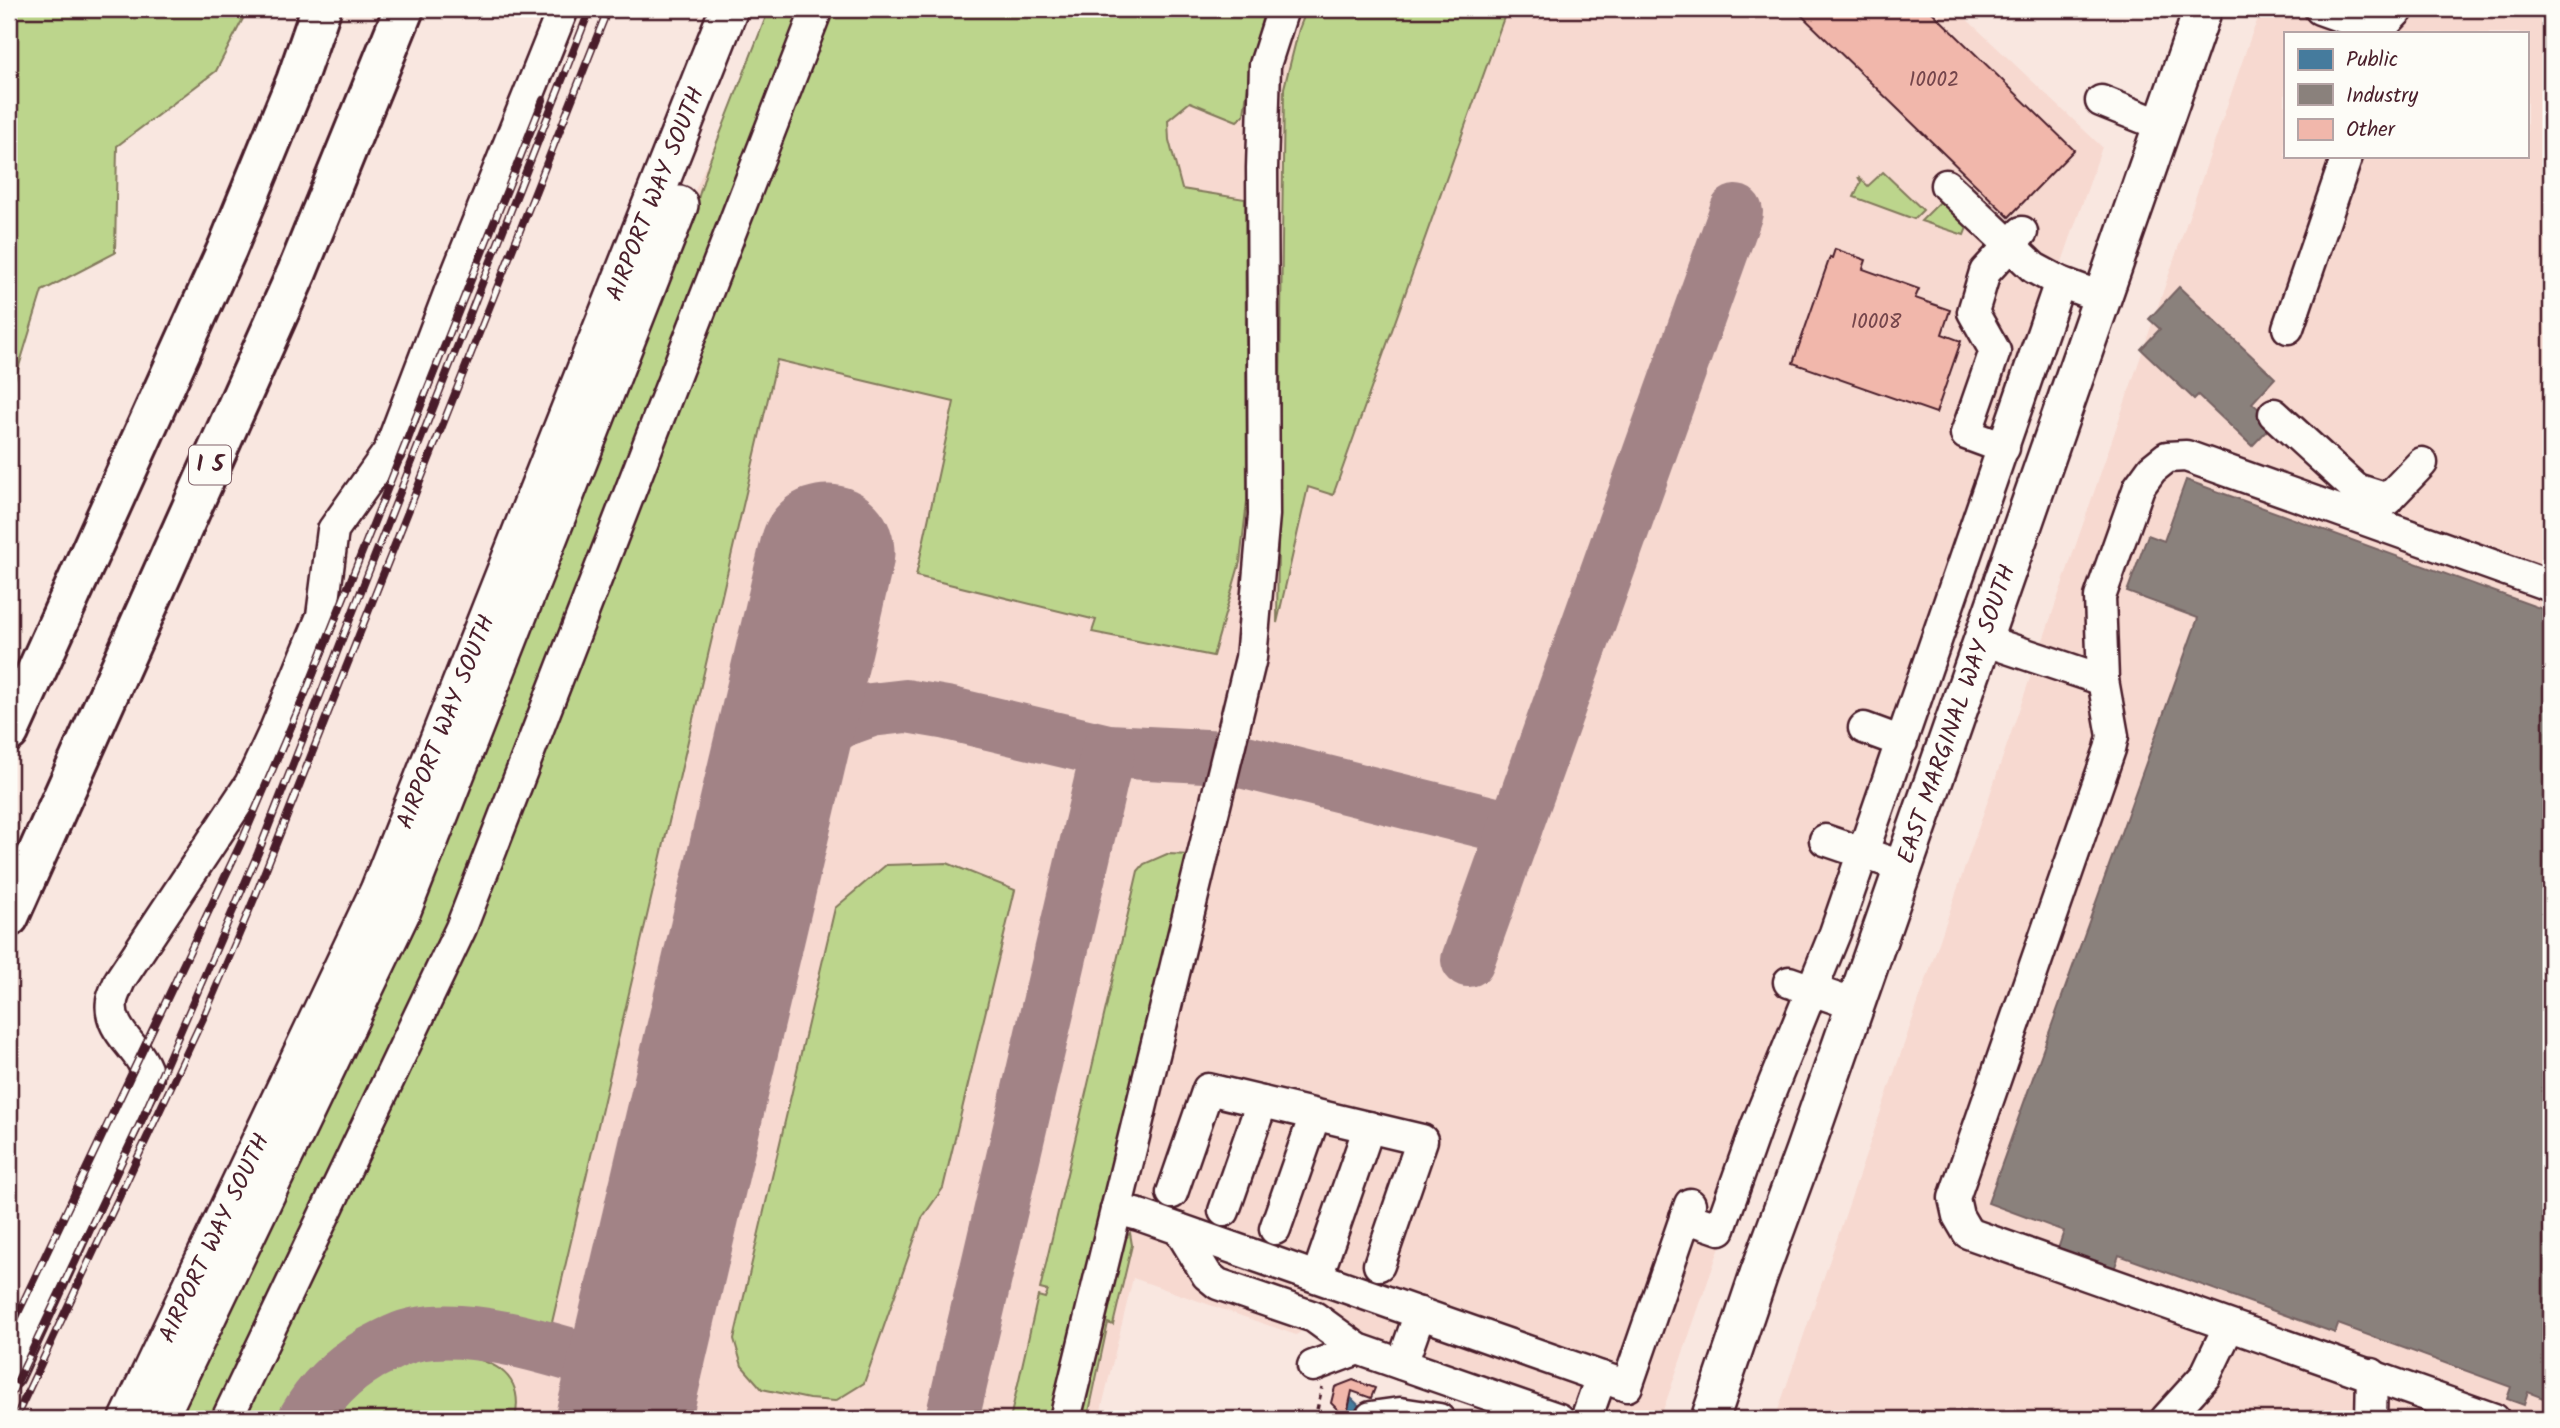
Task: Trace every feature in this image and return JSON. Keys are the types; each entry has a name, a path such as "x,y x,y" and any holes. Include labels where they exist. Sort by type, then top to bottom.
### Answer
{"highway":[{"path":"9,732 228,249 296,81 321,9"},
{"name":"I 5","path":"9,917 297,272 404,9"}],"main road":[{"name":"AIRPORT WAY SOUTH","path":"129,1419 379,891 729,9"},
{"name":"AIRPORT WAY SOUTH","path":"158,1419 402,910 756,9"},
{"name":"EAST MARGINAL WAY SOUTH","path":"1710,1419 2203,9"}],"street":[{"path":"9,1374 148,1077 147,1066 121,1034 113,1016 112,1001 120,980 250,784 275,730 322,617 333,530 389,451 453,283 564,9"},
{"path":"227,1419 461,928 817,9"},
{"path":"1065,1419 1251,658 1264,515 1262,168 1265,65 1283,9"},
{"path":"2320,9 2381,32 2399,9"},
{"path":"2101,101 2161,125"},
{"path":"2288,328 2346,158"},
{"path":"1946,185 2016,239 2034,268 2102,299"},
{"path":"2004,448 1966,434 1995,351 1973,312 1985,272 2016,239"},
{"path":"1116,1209 1627,1386 1687,1211 1720,1229 1756,1127 1800,986 1835,933 2060,282"},
{"path":"2274,414 2356,489 2388,499"},
{"path":"2494,1419 1968,1233 1958,1216 1954,1198 2110,749 2113,736 2103,680 2100,597 2139,487 2152,469 2167,457 2186,456 2551,586"},
{"path":"2367,521 2422,463"},
{"path":"1983,640 2103,680"},
{"path":"1864,729 1902,742"},
{"path":"1825,840 1904,867"},
{"path":"1800,986 1855,1005"},
{"path":"1172,1193 1208,1089 1422,1140 1379,1265"},
{"path":"1224,1211 1262,1102"},
{"path":"1275,1229 1315,1115"},
{"path":"1317,1277 1369,1127"},
{"path":"1179,1229 1207,1275 1218,1284 1314,1317 1358,1349 1402,1364 1517,1413 1559,1419"},
{"path":"1402,1364 1420,1313"},
{"path":"2166,1419 2205,1376 2230,1326"},
{"path":"1313,1366 1358,1349"},
{"path":"2371,1419 2372,1374"},
{"path":"1586,1419 1601,1377"},
{"path":"1371,1417 1400,1413 1439,1419"}],"path":[{"path":"1313,1366 1323,1384 1316,1418"}],"shaded area":[{"path":"773,9 1956,9 2102,147 1660,1419 1612,1419 1321,1319 1296,1335 1133,1278 1099,1419 167,1419"},
{"path":"2262,9 2551,9 2551,1419 1775,1419"}],"green space":[{"path":"9,9 248,9 216,71 117,146 115,253 42,291 9,399"},
{"path":"769,9 805,9 489,836 217,1419 176,1419 693,216 708,165"},
{"path":"824,9 1265,9 1251,59 1244,115 1237,121 1190,102 1168,120 1169,140 1182,189 1245,199 1247,501 1240,562 1213,656 1092,632 1096,620 916,576 954,402 777,360 550,1331 488,1315 462,1313 412,1321 388,1329 345,1354 307,1388 286,1419 237,1419 415,1057"},
{"path":"1307,9 1507,9 1333,495 1308,487 1277,623 1284,88"},
{"path":"1883,172 1923,210 1914,219 1854,197 1861,182 1858,177 1868,186"},
{"path":"1947,195 1970,220 1964,235 1921,221"},
{"path":"1167,854 1191,855 1180,884 1180,897 1051,1419 1010,1419 1038,1296 1045,1298 1048,1291 1040,1289 1138,871 1144,864"},
{"path":"947,863 1015,890 943,1188 922,1218 864,1383 835,1401 809,1399 762,1389 742,1366 734,1339 835,908 886,865"},
{"path":"1130,1233 1132,1245 1113,1325 1108,1323 1089,1412 1075,1408 1111,1257"},
{"path":"447,1352 489,1363 509,1378 515,1389 517,1402 515,1419 326,1419 363,1379 404,1360"}],"building: Public":[{"path":"1351,1398 1373,1419 1346,1419"}],"building: Industry":[{"path":"2179,287 2275,378 2252,403 2274,423 2252,446 2198,395 2194,399 2141,349 2160,329 2149,319"},
{"path":"2186,480 2548,611 2551,615 2551,1401 2528,1392 2524,1405 2507,1399 2511,1387 2338,1324 2335,1333 2119,1255 2114,1270 2058,1249 2064,1231 1988,1203 2198,618 2127,592 2148,535 2164,541"}],"building: Other":[{"path":"1795,9 1929,9 2074,150 2009,217"},
{"path":"1835,249 1866,260 1863,269 1919,289 1915,298 1950,310 1942,334 1961,341 1936,413 1793,363"},
{"path":"1353,1380 1375,1388 1371,1398 1352,1391 1346,1418 1331,1403 1335,1387"}],"taxiway":[{"path":"1468,960 1736,212"},
{"path":"766,813 796,755 813,739 843,720 871,710 906,706 1108,751 1225,757 1515,829"},
{"path":"952,1419 1108,751"},
{"path":"305,1419 318,1399 349,1368 386,1346 418,1334 443,1332 497,1337 633,1373"}],"runway":[{"path":"623,1419 827,552"}],"railway":[{"path":"9,1399 143,1117 258,853 590,9"},
{"path":"15,1419 205,1014 254,899 608,9"},
{"path":"9,1332 241,843 308,687 543,100"}]}
